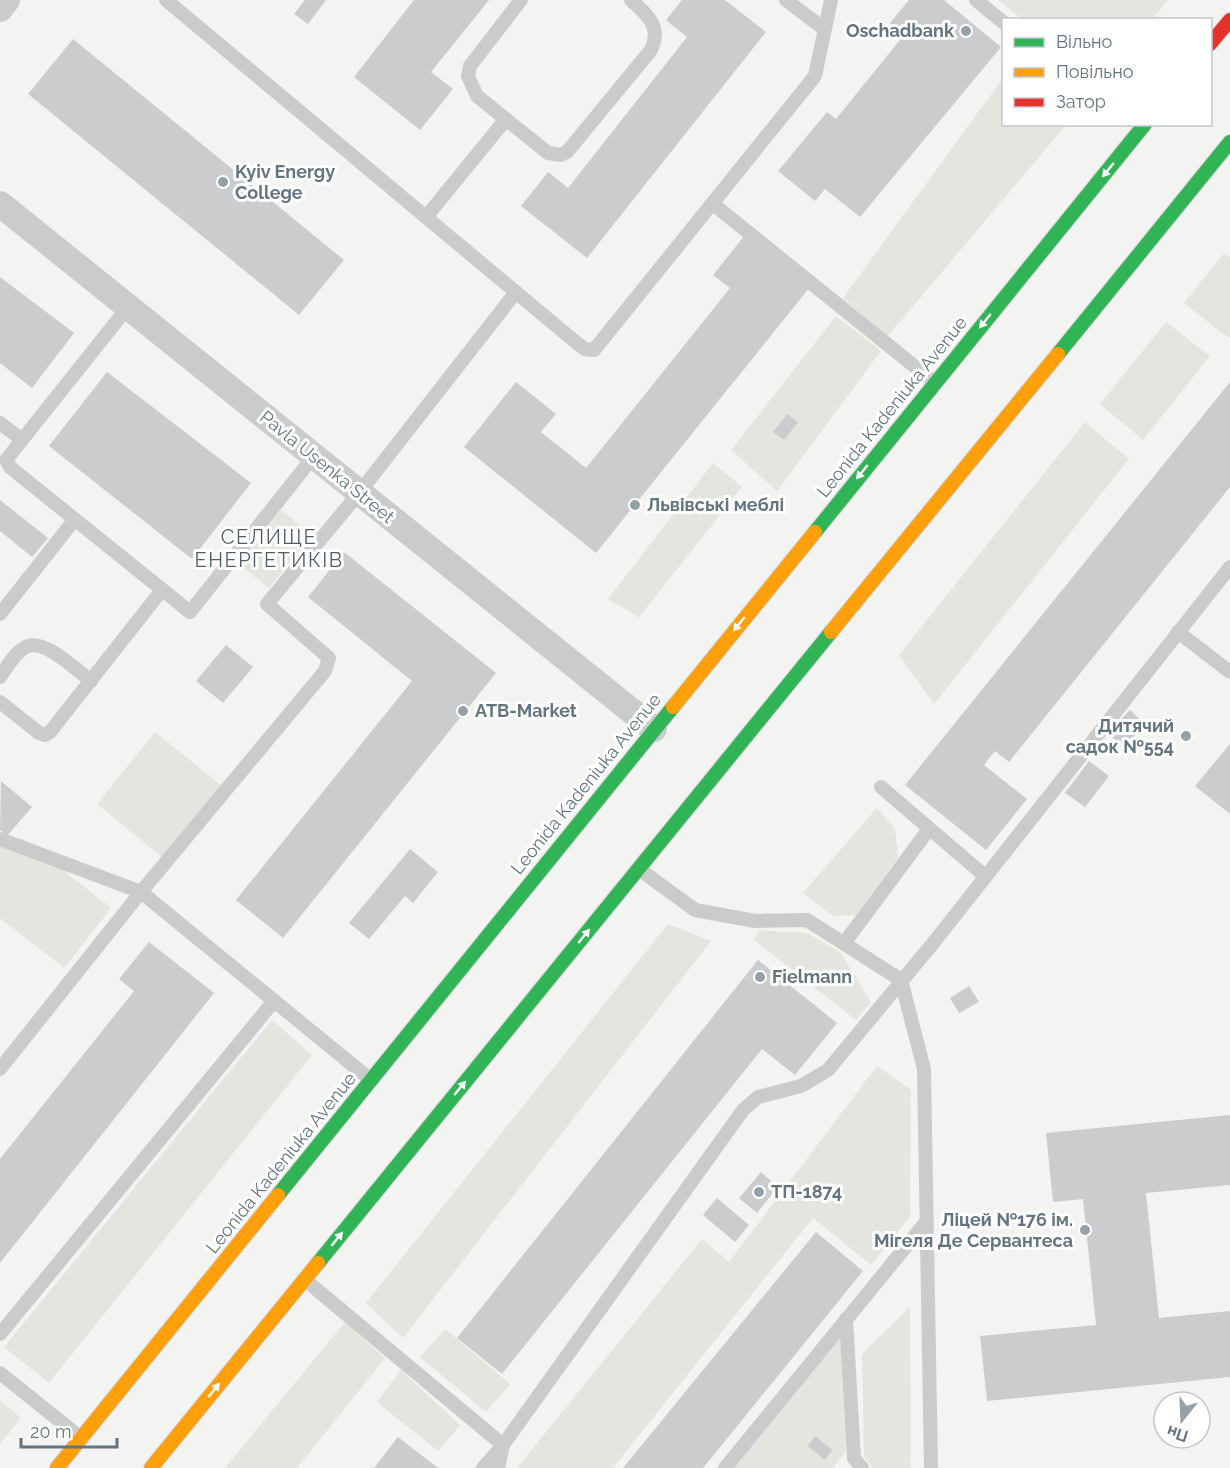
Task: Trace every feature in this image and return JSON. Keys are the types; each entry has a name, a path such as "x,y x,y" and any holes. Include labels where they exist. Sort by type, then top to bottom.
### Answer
{"highway":[{"path":"1212,42 1230,20"},
{"name":"Leonida Kadeniuka Avenue","path":"57,1468 934,382 1137,127"},
{"path":"151,1468 1230,142"}],"street":[{"path":"0,9 7,0"},
{"name":"Pavla Usenka Street","path":"0,204 654,729"}],"lane":[{"path":"166,0 578,344 585,349 594,350 815,76 831,0"},
{"path":"521,0 470,66 468,76 477,96 548,153 555,155 567,152 651,50 657,39 654,24 631,0"},
{"path":"786,0 824,29"},
{"path":"976,0 1002,21"},
{"path":"426,217 506,119"},
{"path":"1218,156 1230,166"},
{"path":"713,204 934,382"},
{"path":"0,1069 141,892 326,671 329,658 267,604 359,493 516,292"},
{"path":"128,307 21,439 8,456 7,464 162,590 190,612 314,456"},
{"path":"0,423 21,439"},
{"path":"0,614 75,519"},
{"path":"483,1468 503,1446 743,1110 758,1097 801,1086 820,1077 902,980 1230,567"},
{"path":"0,702 45,735 54,728 162,590"},
{"path":"1178,632 1230,672"},
{"path":"0,676 25,647 37,644 48,648 91,681"},
{"path":"881,787 985,876"},
{"path":"845,942 929,829"},
{"path":"0,839 141,892 370,1080"},
{"path":"639,869 695,910 755,921 807,920 902,980 924,1069 931,1468"},
{"path":"0,1334 274,1001"},
{"path":"725,1468 926,1222"},
{"path":"304,1279 503,1446"},
{"path":"846,1318 854,1465"},
{"path":"0,1373 81,1438"},
{"path":"498,1468 503,1446"}],"shaded area":[{"path":"998,0 1168,0 1153,18 1021,18"},
{"path":"1002,79 1002,126 1065,126 887,337 843,298"},
{"path":"1224,253 1230,258 1230,335 1228,338 1184,303"},
{"path":"836,316 881,351 777,491 731,450"},
{"path":"1166,322 1210,356 1143,440 1100,404"},
{"path":"1085,422 1129,459 934,704 899,655"},
{"path":"713,463 742,487 639,617 608,599"},
{"path":"281,510 312,535 269,588 238,563"},
{"path":"155,732 222,786 163,858 97,804"},
{"path":"877,808 895,829 898,857 856,915 833,916 803,893"},
{"path":"22,838 111,908 64,968 0,918 0,843 12,852"},
{"path":"668,924 711,941 403,1338 366,1303"},
{"path":"760,930 807,933 840,952 871,1002 856,1020 754,940"},
{"path":"272,1020 312,1055 49,1383 4,1347"},
{"path":"877,1066 911,1090 910,1217 871,1265 813,1218 613,1468 517,1468 702,1239 729,1262"},
{"path":"910,1307 911,1468 872,1468 864,1456 862,1354"},
{"path":"345,1322 385,1358 297,1468 225,1468"},
{"path":"445,1329 510,1384 486,1412 420,1357"},
{"path":"840,1334 846,1452 833,1468 734,1468"},
{"path":"401,1370 460,1425 438,1451 377,1402"},
{"path":"0,1400 21,1418 0,1444"}],"building":[{"path":"305,0 326,0 308,24 294,14"},
{"path":"414,0 489,0 431,72 453,89 420,130 354,77"},
{"path":"682,0 725,0 766,32 587,258 521,206 548,172 568,188 687,37 666,20"},
{"path":"909,0 944,0 1001,47 860,217 825,189 815,201 778,171 827,112 836,119 904,35 890,23"},
{"path":"73,39 344,260 299,315 28,94"},
{"path":"745,235 810,287 596,553 464,447 516,382 556,414 541,432 586,468 730,288 713,275"},
{"path":"0,277 74,333 32,388 0,363"},
{"path":"107,372 251,483 192,559 49,446"},
{"path":"1230,382 1230,487 1009,762 995,751 984,765 1027,799 986,850 905,785"},
{"path":"787,414 798,422 784,440 773,432"},
{"path":"0,500 48,538 32,557 0,531"},
{"path":"344,552 496,673 283,938 236,900 412,681 308,597"},
{"path":"226,645 253,667 223,703 196,681"},
{"path":"1130,710 1145,724 1124,748 1108,733"},
{"path":"1230,744 1230,814 1195,786"},
{"path":"1089,761 1109,776 1085,807 1065,793"},
{"path":"1,781 32,807 7,836 0,830"},
{"path":"410,849 438,872 413,903 405,896 369,939 349,923"},
{"path":"149,942 214,993 0,1263 0,1159 134,991 119,979"},
{"path":"758,960 837,1023 795,1075 762,1049 502,1374 457,1338"},
{"path":"969,986 979,1002 959,1013 950,998"},
{"path":"1230,1115 1230,1185 1146,1193 1159,1318 1230,1311 1230,1377 987,1401 980,1336 1096,1325 1083,1199 1053,1202 1046,1133"},
{"name":"ТП-1874","path":"761,1172 778,1187 757,1213 739,1198"},
{"path":"717,1198 749,1225 735,1242 703,1215"},
{"path":"816,1232 863,1271 703,1468 623,1468"},
{"path":"815,1436 832,1450 825,1460 808,1446"},
{"path":"398,1437 438,1468 374,1468"}],"traffic: fast":[{"path":"815,532 1143,126"},
{"path":"1058,354 1230,142"},
{"path":"318,1263 831,632"},
{"path":"278,1195 673,707"}],"traffic: slow":[{"path":"831,632 1058,354"},
{"path":"673,707 815,532"},
{"path":"57,1468 278,1195"},
{"path":"151,1468 318,1263"}],"traffic: jam":[{"path":"1212,42 1230,20"}],"place":[{"name":"Oschadbank","path":"966,31"},
{"name":"Kyiv Energy College","path":"223,182"},
{"name":"Львівські меблі","path":"635,505"},
{"name":"ATB-Market","path":"463,711"},
{"name":"Дитячий садок №554","path":"1186,736"},
{"name":"Fielmann","path":"760,977"},
{"name":"ТП-1874","path":"759,1192"},
{"name":"Ліцей №176 ім. Мігеля Де Сервантеса","path":"1085,1230"}],"district":[{"name":"СЕЛИЩЕ ЕНЕРГЕТИКІВ","path":"269,548"}]}
